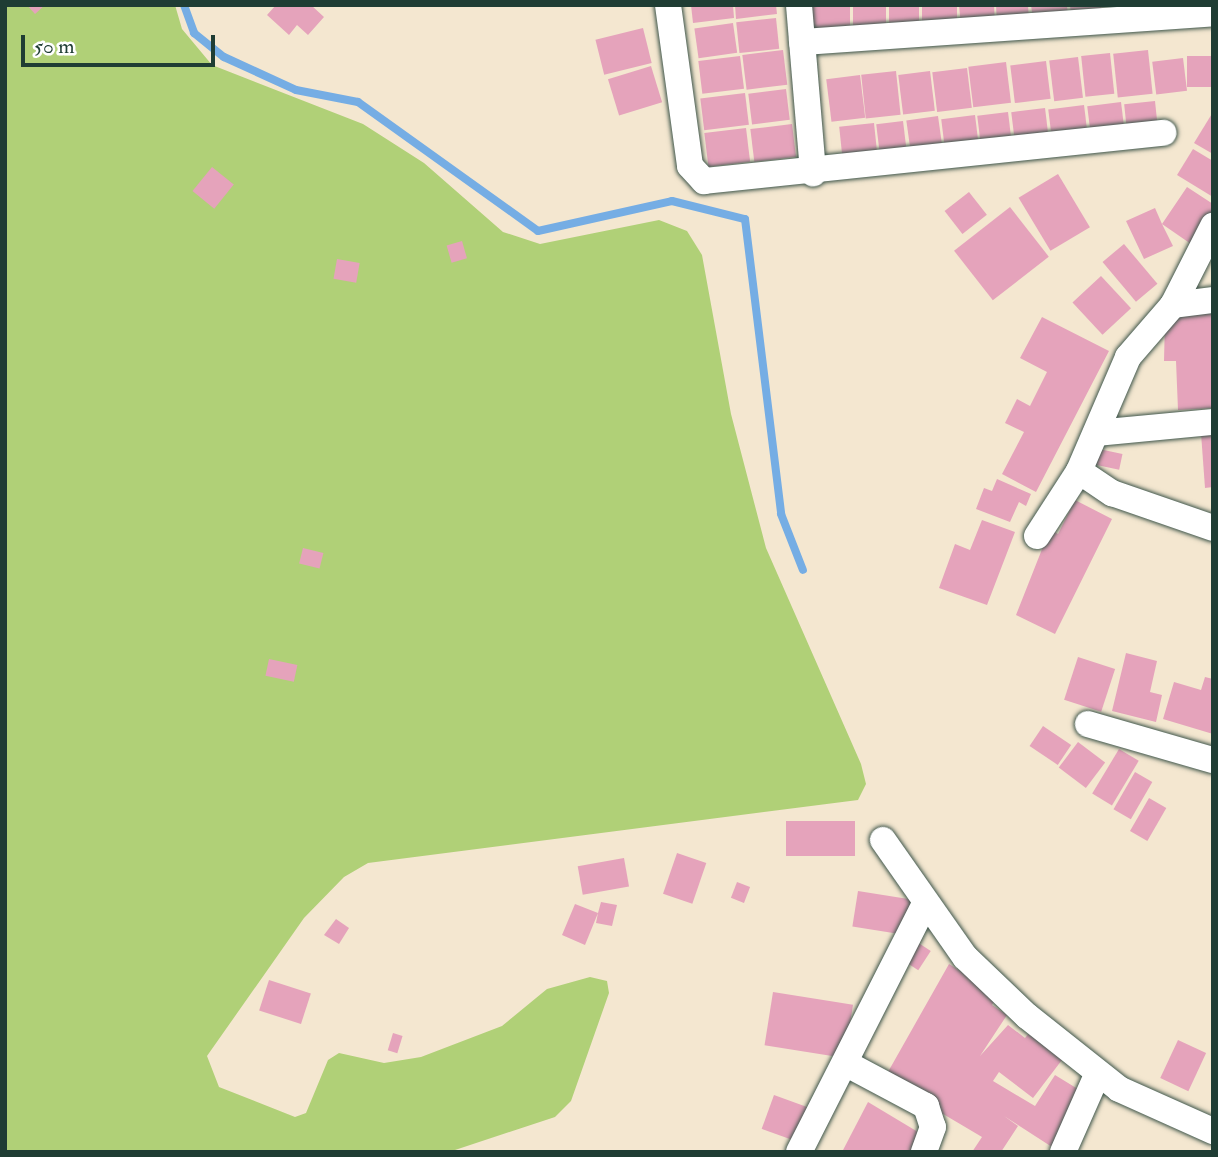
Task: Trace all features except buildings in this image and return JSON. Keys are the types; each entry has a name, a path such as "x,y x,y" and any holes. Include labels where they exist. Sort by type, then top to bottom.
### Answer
{"street":[{"path":"668,5 696,176 729,183 1163,133"},
{"path":"799,5 813,173"},
{"path":"802,42 1212,13"},
{"path":"1037,536 1079,471 1128,357 1173,305 1213,226"},
{"path":"1173,305 1213,300"},
{"path":"1096,433 1213,422"},
{"path":"1079,471 1112,493 1213,528"},
{"path":"1088,724 1213,760"},
{"path":"883,841 965,957 1097,1076 1213,1131"},
{"path":"799,1152 925,904"},
{"path":"845,1063 926,1106 933,1127 924,1152"},
{"path":"1063,1152 1097,1076"}],"green space":[{"path":"5,5 175,5 182,29 212,65 363,124 424,163 503,232 540,244 659,220 687,231 702,255 731,414 766,548 861,764 866,784 858,800 368,863 344,877 304,918 207,1056 219,1087 295,1117 306,1113 328,1060 339,1053 384,1063 421,1057 502,1026 547,989 590,977 607,981 609,993 571,1101 555,1117 449,1152 5,1152"}],"waterway":[{"path":"184,5 194,33 224,57 296,90 358,102 538,231 672,201 745,219 781,514 803,570"}]}
